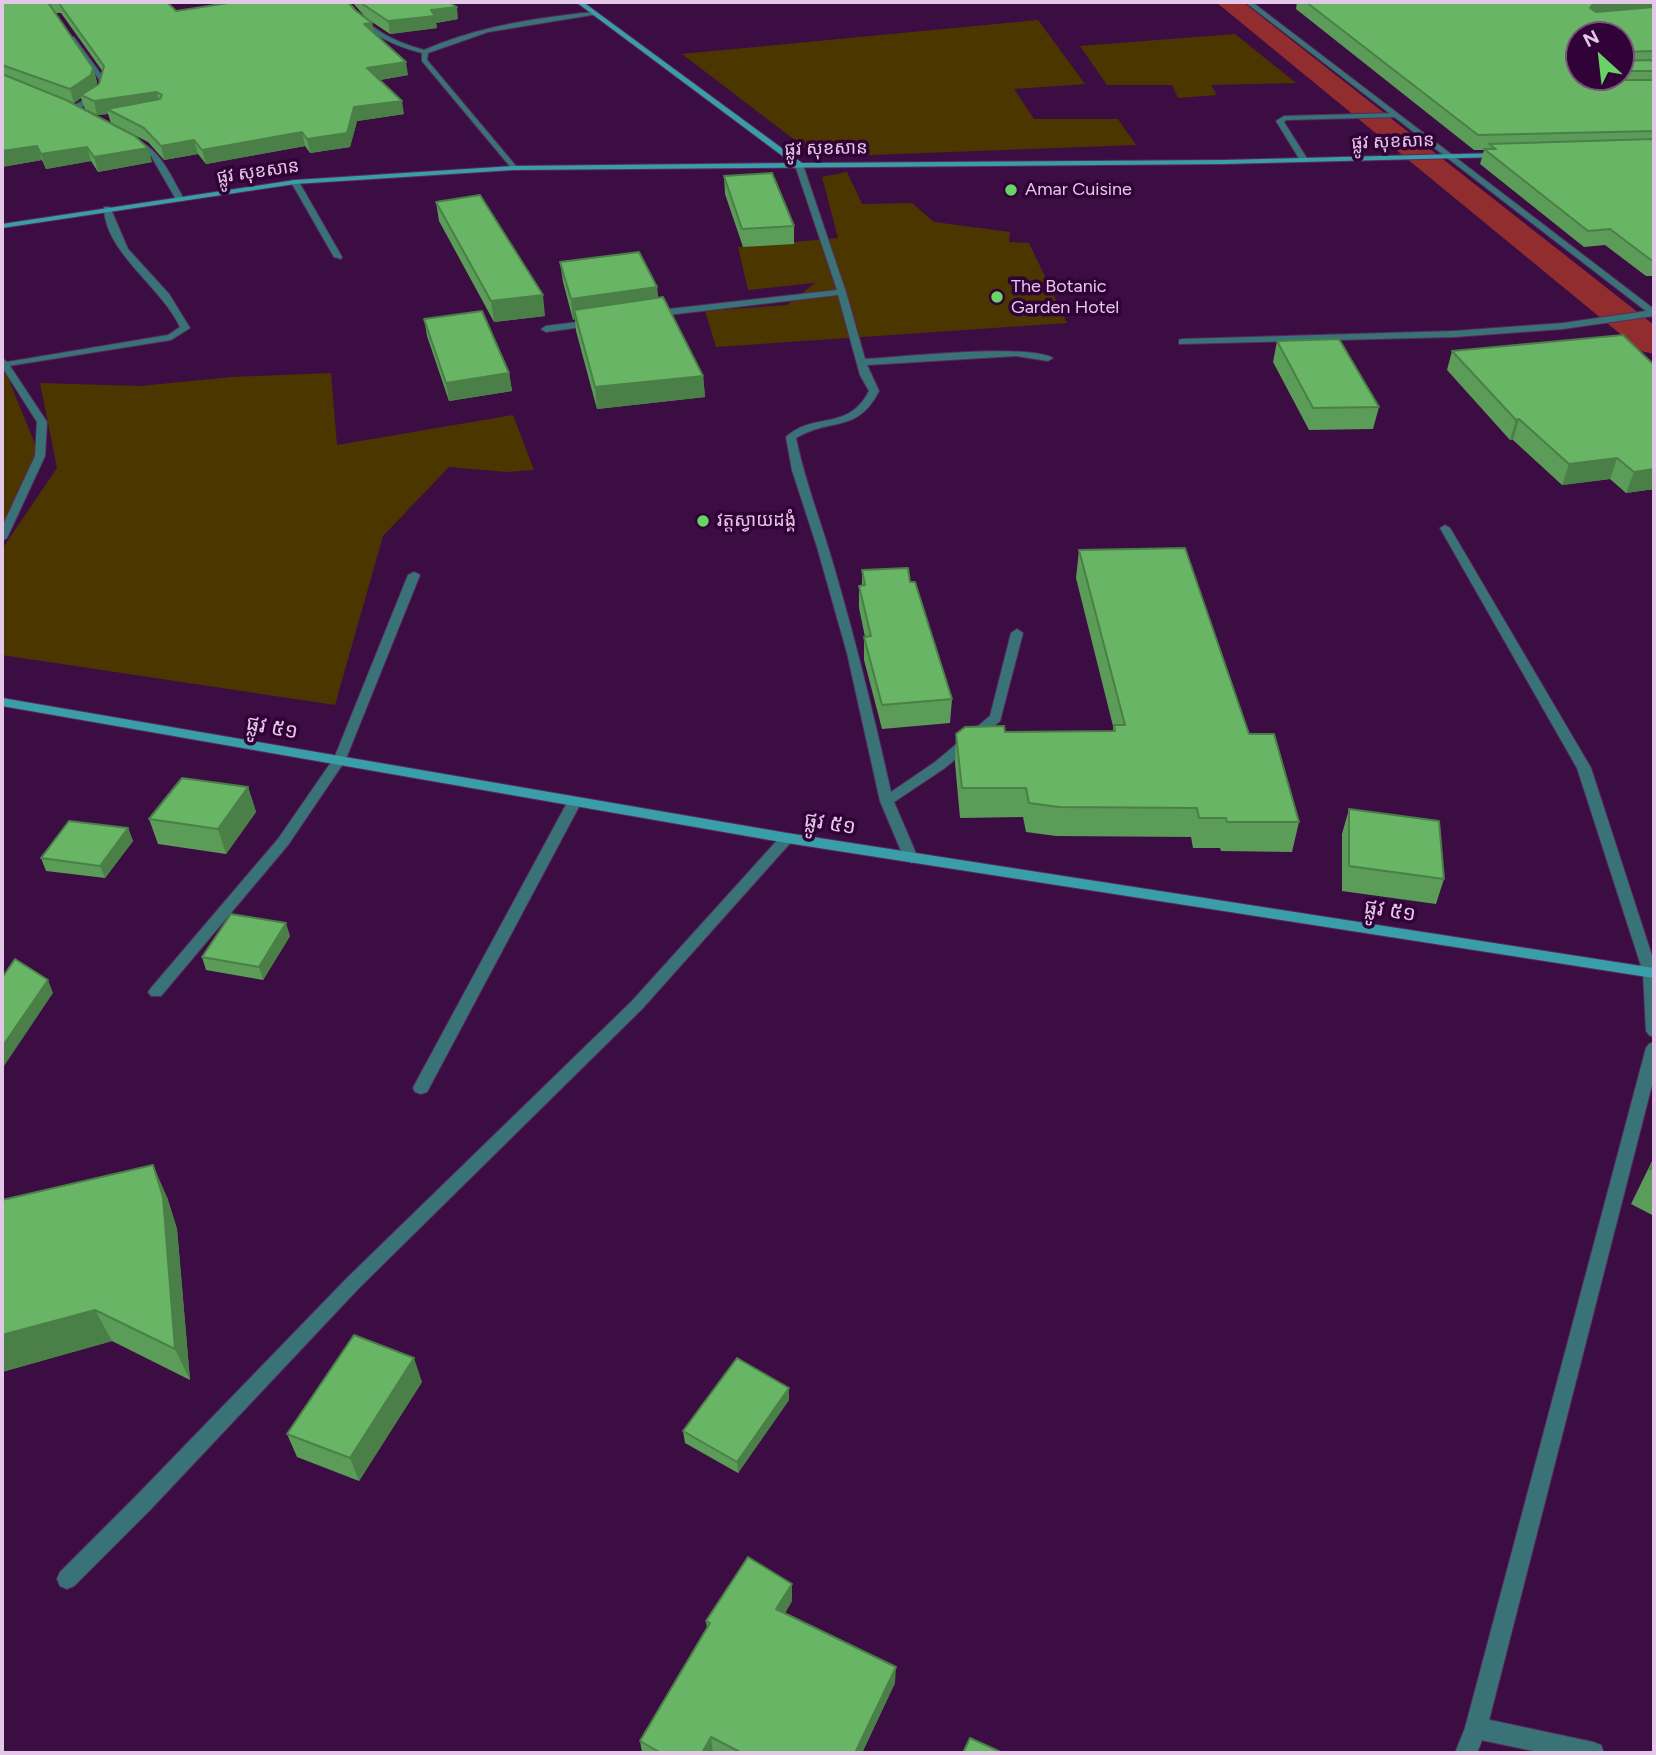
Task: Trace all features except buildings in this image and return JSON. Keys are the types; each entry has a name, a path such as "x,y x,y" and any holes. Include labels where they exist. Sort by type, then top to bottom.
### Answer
{"street":[{"path":"346,2 374,33 388,43 425,52 448,41 481,32 536,20 595,14"},
{"path":"583,2 595,14 799,165 842,292 865,375 874,391 868,406 858,416 816,425 800,430 790,437 797,470 823,547 853,653 887,801 911,858"},
{"path":"1182,342 1454,334 1609,320 1654,313 1248,2"},
{"path":"65,27 103,81 103,88 96,97 74,108"},
{"path":"425,52 424,60 513,168"},
{"path":"64,104 84,115"},
{"path":"1304,160 1280,121 1292,117 1396,116"},
{"path":"131,141 154,155 180,199"},
{"name":"ផ្លូវ សុខសាន","path":"2,226 295,182 513,168 1304,160 1503,155"},
{"path":"295,182 338,257"},
{"path":"2,538 40,456 42,422 3,363 171,337 186,328 163,293 124,248 107,209"},
{"path":"640,316 842,292"},
{"path":"545,329 599,322"},
{"path":"862,362 1016,353 1048,358"},
{"path":"1445,527 1584,768 1652,972 1654,1031"},
{"path":"156,992 283,842 339,761 414,575"},
{"path":"887,801 940,765 996,718 1017,633"},
{"name":"ផ្លូវ ៥១","path":"2,702 787,838 1652,972"},
{"path":"421,1088 575,801"},
{"path":"67,1579 353,1283 636,1004 787,838"},
{"path":"1466,1753 1476,1728 1654,1048"},
{"path":"1476,1728 1594,1753"}],"shaded area":[{"path":"1038,20 1085,84 1014,89 1034,119 1118,119 1136,145 817,157 682,54"},
{"path":"1235,34 1296,83 1211,85 1217,95 1178,98 1172,85 1107,85 1080,46"},
{"path":"847,172 862,204 912,203 934,222 1010,232 1009,242 1029,243 1067,323 716,347 705,311 787,305 815,283 748,290 738,247 838,238 822,177"},
{"path":"2,363 40,456 2,538"},
{"path":"331,373 337,445 513,415 534,470 507,472 449,467 383,536 335,705 2,655 2,549 57,468 40,383 140,386 232,377"}],"waterway":[{"path":"1228,2 1654,343"}],"place":[{"name":"Amar Cuisine","path":"1011,190"},
{"name":"The Botanic Garden Hotel","path":"997,297"},
{"name":"វត្តស្វាយដង្គំ","path":"703,521"}]}
